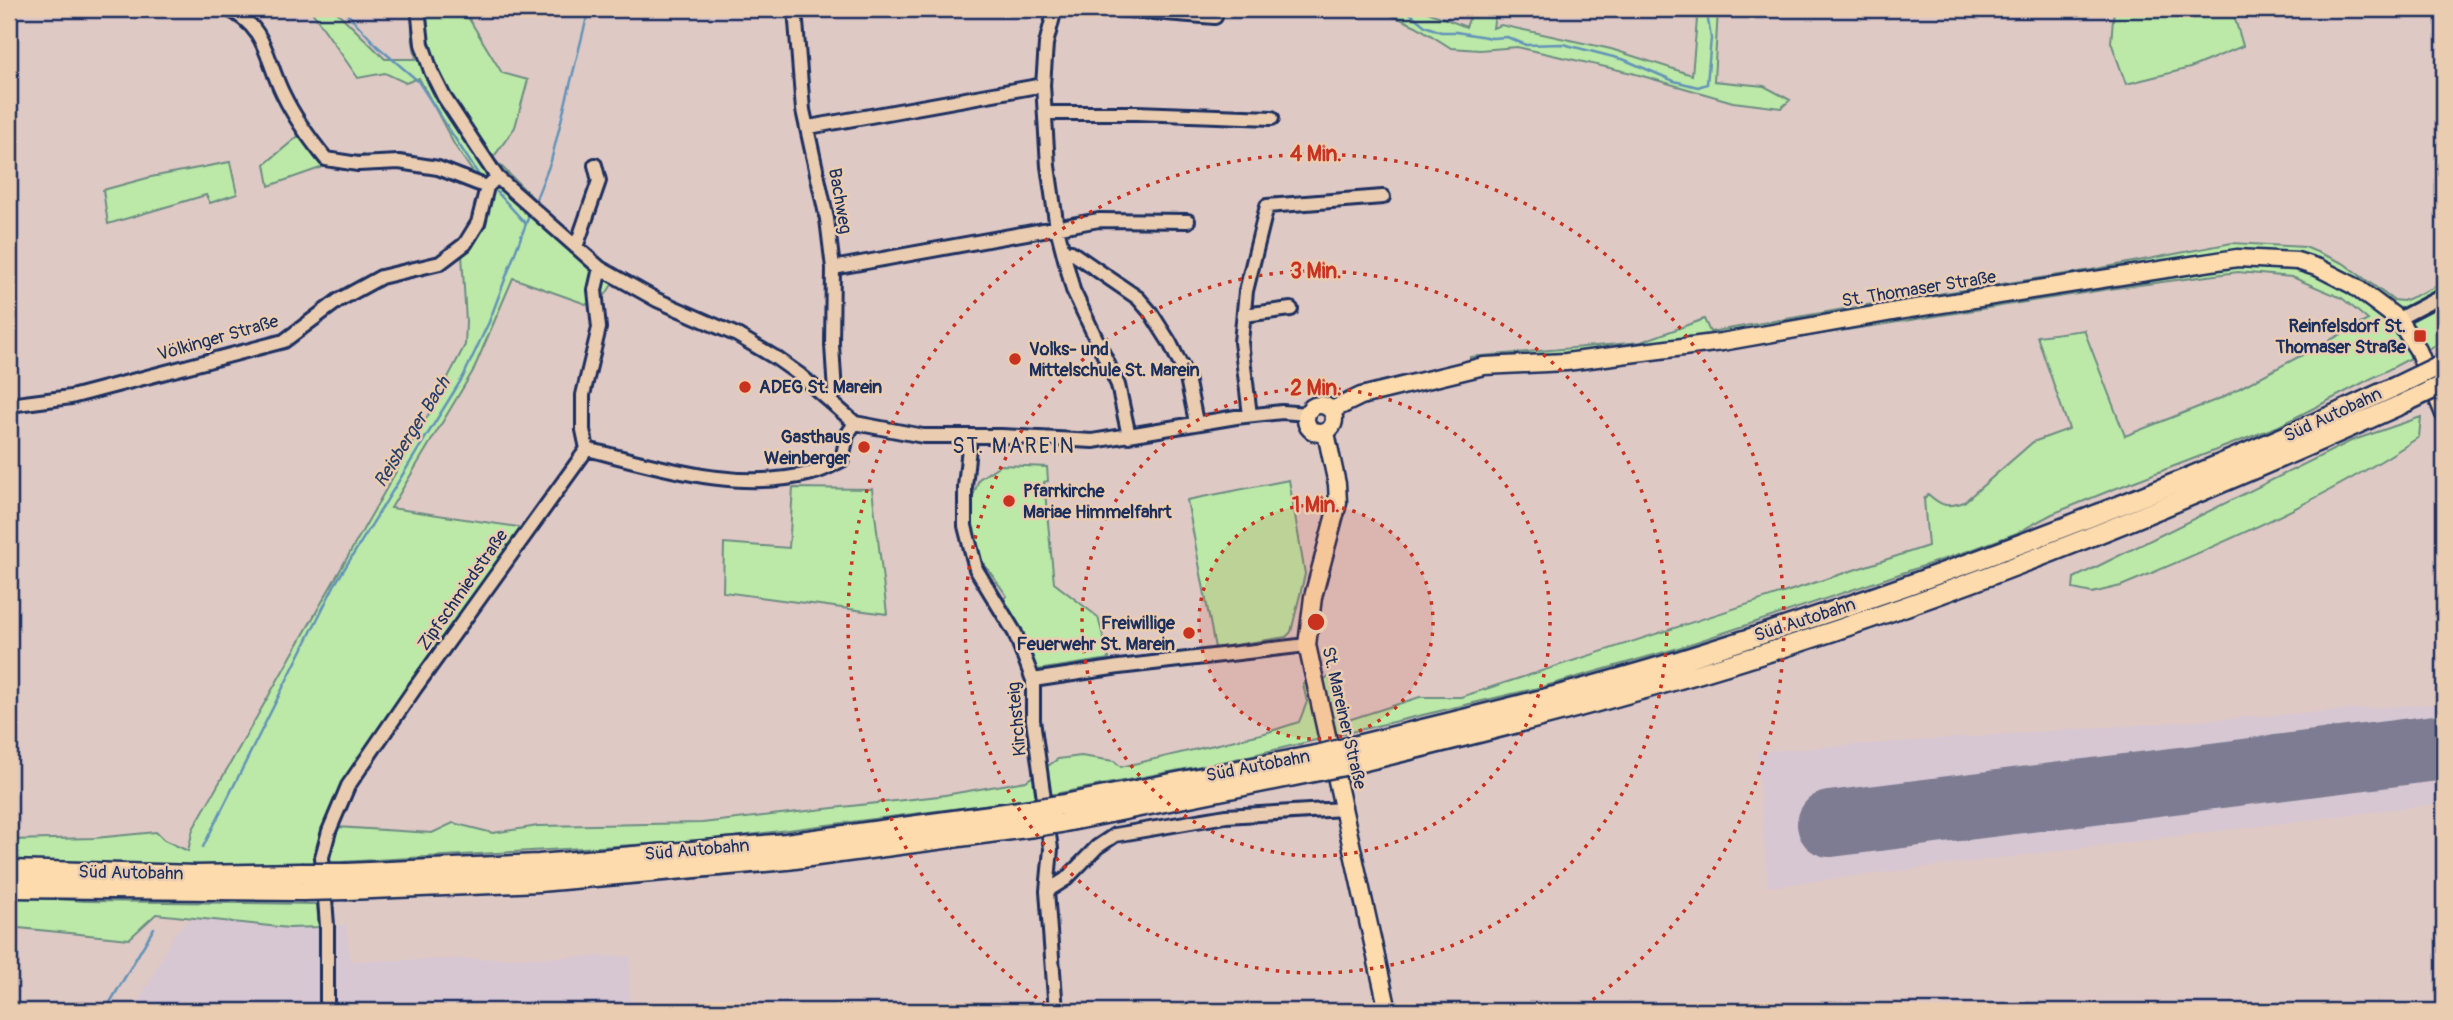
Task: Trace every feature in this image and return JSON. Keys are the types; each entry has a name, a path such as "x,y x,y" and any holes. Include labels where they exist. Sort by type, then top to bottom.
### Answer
{"highway":[{"name":"Süd Autobahn","path":"2396,396 2444,363"},
{"name":"Süd Autobahn","path":"9,888 347,881 786,843 1034,818 1323,762 1695,656 1883,595 2041,538 2260,448 2396,396 2444,384"},
{"name":"Süd Autobahn","path":"9,870 197,874 301,882"}],"main road":[{"name":"St. Thomaser Straße","path":"1332,410 1361,396 1483,366 1566,362 1722,342 1903,310 2237,258 2297,261 2319,268 2354,286 2398,319 2418,350 2444,414"},
{"path":"1316,405 1325,405 1332,410 1335,420 1330,430 1320,434 1310,429 1307,414 1316,405"},
{"name":"St. Mareiner Straße","path":"1326,433 1338,503 1313,597 1307,645 1388,1011"}],"street":[{"path":"229,9 245,16 263,41 301,129 326,159 358,164 399,162 438,168 486,187 497,177"},
{"path":"420,9 422,44 431,71 444,97 497,177 600,268 657,300 737,335 776,358 855,423 923,436 1001,436 1093,441 1250,415 1282,412 1307,414"},
{"name":"Bachweg","path":"795,9 803,110 809,127 827,219 833,268 835,393 830,400"},
{"path":"1055,9 1046,44 1043,85 1048,166 1057,228 1073,290 1118,385 1129,436"},
{"path":"1116,9 1215,17"},
{"path":"809,127 1043,85"},
{"path":"1045,113 1272,118"},
{"path":"576,247 599,181 595,165"},
{"name":"Völkinger Straße","path":"9,405 71,397 284,341 339,300 381,277 440,263 465,244 478,223 486,187"},
{"path":"1250,415 1241,353 1246,291 1266,206 1383,197"},
{"path":"833,268 1099,220 1188,221"},
{"path":"1063,251 1071,252 1138,298 1152,313 1187,378 1196,422"},
{"path":"600,268 595,290 599,328 583,395 583,430 587,449 716,479 782,478 814,473 842,460 847,435 855,423"},
{"path":"2398,319 2444,295"},
{"path":"1244,316 1291,309"},
{"name":"Kirchsteig","path":"970,438 965,486 965,526 976,569 1015,633 1033,680 1032,720 1051,849 1047,891 1056,1011"},
{"name":"Zipfschmiedstraße","path":"327,1011 327,926 322,857 329,831 348,786 587,449"},
{"path":"1033,680 1307,645"},
{"path":"1047,891 1066,879 1097,847 1115,835 1226,816 1344,809"}],"shaded area":[{"path":"2444,703 2444,803 1768,887 1757,752"},
{"path":"191,918 289,928 346,925 350,961 630,956 630,1011 134,1011 174,934"}],"green space":[{"path":"310,9 334,9 385,59 416,59 412,36 412,9 463,9 502,73 528,80 515,127 493,158 615,280 597,308 513,278 473,371 391,508 538,530 392,730 357,785 337,827 432,833 453,823 493,833 538,826 702,823 939,796 1026,781 1058,759 1081,756 1114,761 1121,767 1265,733 1299,722 1307,702 1303,684 1330,677 1342,722 1420,697 1461,697 1928,546 1924,499 1928,494 1944,505 1964,502 2033,442 2069,429 2037,336 2084,330 2125,436 2221,398 2368,320 2342,298 2292,277 2238,272 2116,288 1705,352 1469,377 1470,357 1641,342 1704,319 1710,332 2091,270 2232,243 2305,247 2343,263 2393,300 2403,301 2444,283 2444,341 2279,426 2109,491 2052,514 2017,533 1971,550 1675,649 1542,687 1227,761 1023,800 702,841 341,862 54,865 9,862 9,840 95,838 156,832 164,840 188,851 193,829 431,410 465,345 461,237 478,214 477,178 455,146 419,78 406,83 385,73 358,78"},
{"path":"1378,9 1420,9 1466,27 1473,9 1496,9 1493,28 1501,25 1611,49 1692,75 1698,9 1718,9 1714,81 1764,86 1790,100 1781,108 1733,102 1632,73 1517,47 1480,50 1451,48 1416,26"},
{"path":"2114,9 2232,9 2243,46 2190,68 2126,84 2111,42"},
{"path":"308,128 331,152 344,157 363,155 365,165 323,167 269,186 265,164"},
{"path":"230,162 237,194 210,203 206,195 108,224 103,190 151,177"},
{"path":"2421,417 2419,437 2348,480 2274,519 2121,586 2092,593 2073,589 2074,578 2351,441"},
{"path":"1000,465 1047,467 1048,481 1044,482 1054,583 1098,617 1109,659 1037,670 1004,598 1007,596 974,550 969,508 979,479"},
{"path":"1289,480 1305,574 1291,632 1286,637 1215,648 1187,500"},
{"path":"793,488 872,489 887,614 723,592 724,543 789,548"},
{"path":"9,896 86,901 317,904 319,927 289,928 156,914 129,939 9,927"}],"waterway":[{"path":"343,9 377,46 418,81 478,174"},
{"name":"Reisberger Bach","path":"534,204 551,161 589,9"},
{"path":"1405,9 1425,26 1441,32 1492,38 1507,37 1526,45 1563,44 1625,60 1674,81 1698,87 1707,84 1711,38 1708,9"},
{"path":"497,192 525,223"},
{"name":"Reisberger Bach","path":"203,847 335,584 463,377 489,322 530,213"},
{"name":"Reisberger Bach","path":"105,1011 154,928"}],"runway":[{"path":"1830,824 2444,747"}],"place":[{"name":"Reinfelsdorf St. Thomaser Straße","path":"2420,336"},
{"name":"Volks- und Mittelschule St. Marein","path":"1015,359"},
{"name":"ADEG St. Marein","path":"745,387"},
{"name":"Gasthaus Weinberger","path":"864,447"},
{"name":"Pfarrkirche Mariae Himmelfahrt","path":"1009,501"},
{"name":"Freiwillige Feuerwehr St. Marein","path":"1189,633"}],"district":[{"name":"ST. MAREIN","path":"1014,446"}]}
